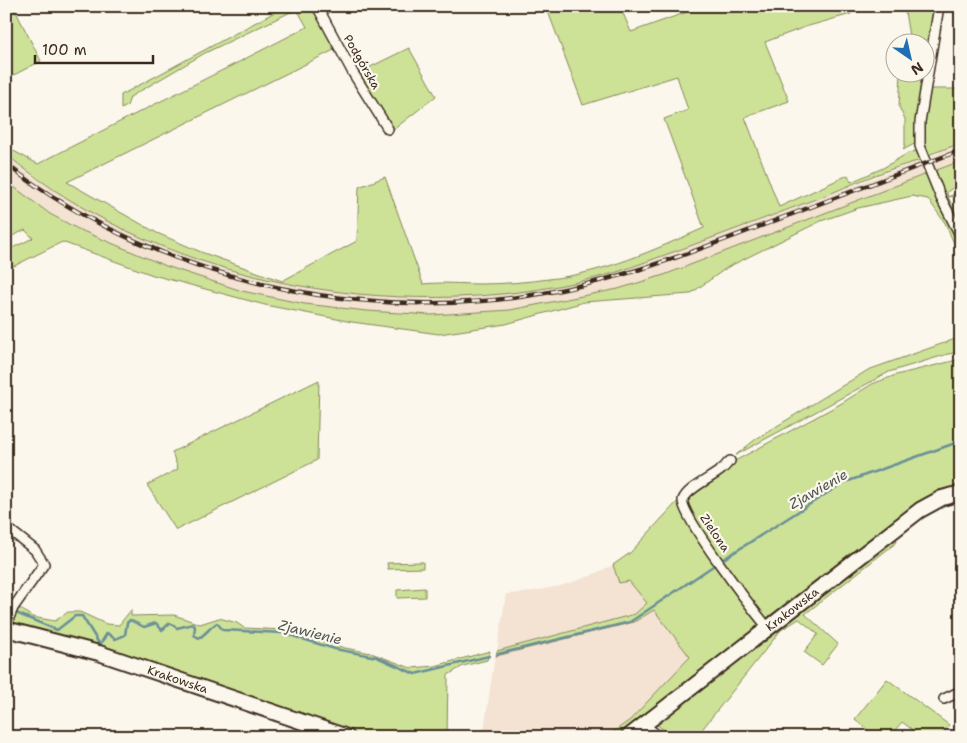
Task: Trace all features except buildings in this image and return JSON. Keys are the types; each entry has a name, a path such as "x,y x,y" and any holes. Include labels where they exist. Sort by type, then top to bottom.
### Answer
{"street":[{"name":"Podgórska","path":"317,6 353,73 388,129"},
{"path":"939,6 920,122 920,146 941,198 961,237"},
{"name":"Zielona","path":"730,461 722,470 693,489 684,498 683,502 686,512 712,552 742,596 768,628"},
{"name":"Krakowska","path":"628,737 920,510 942,498 961,493"},
{"path":"6,527 35,550 44,564 13,608 6,625"},
{"name":"Krakowska","path":"6,629 99,653 347,737"},
{"path":"944,699 961,691"},
{"path":"644,725 660,737"}],"shaded area":[{"path":"961,143 961,161 664,276 618,289 510,310 432,315 367,311 305,304 242,291 166,266 78,229 50,214 6,181 6,154 33,177 90,211 167,249 219,267 268,280 336,292 422,298 486,296 547,288 615,272 746,226 939,153 938,150"},
{"path":"613,565 619,583 629,581 647,603 635,614 497,651 506,594 524,593 560,586 588,577"},
{"path":"654,610 691,657 630,720 606,737 483,737 495,656 634,622"}],"green space":[{"path":"286,6 313,6 336,49 67,182 157,233 201,252 282,281 357,241 359,187 385,177 423,284 506,283 569,276 628,260 704,228 664,119 688,110 677,76 583,105 546,6 620,6 631,32 704,6 849,6 851,14 805,27 765,42 789,101 745,117 779,207 848,175 851,182 883,168 908,153 916,151 921,160 888,170 834,192 614,273 537,290 458,297 377,296 296,285 217,266 141,237 70,200 6,154 6,147 38,164 307,27 297,9 205,53 130,97 127,106 121,109 121,95"},
{"path":"904,6 937,6 933,32 908,32"},
{"path":"15,10 41,61 6,79 6,14"},
{"path":"409,48 436,96 393,130 358,73"},
{"path":"900,82 926,82 918,142 903,150 905,144 905,119 899,107"},
{"path":"929,89 961,89 961,143 928,155 924,130"},
{"path":"961,161 961,182 947,192 961,224 961,232 942,194 934,171"},
{"path":"926,174 961,243 961,259 945,223 928,199 912,196 858,208 821,221 728,267 690,294 584,302 506,324 439,334 352,322 265,305 153,275 62,242 6,270 6,251 33,238 25,230 6,239 6,181 50,214 78,229 166,266 242,291 305,304 367,311 432,315 510,310 618,289 664,275"},
{"path":"961,192 961,195 948,197 956,193"},
{"path":"961,337 961,352 948,354 889,372 736,455 756,439 868,370"},
{"path":"961,359 961,490 769,622 764,620 701,532 685,502 691,493 733,462 842,403 872,384 896,375"},
{"path":"319,380 317,460 176,530 147,485 178,469 172,452"},
{"path":"677,502 714,560 763,627 621,737 606,737 630,720 690,657 654,610 634,622 496,656 497,651 635,614 647,603 629,581 619,583 613,565 630,553"},
{"path":"895,535 897,542 805,614 838,644 822,665 804,652 818,634 799,619 781,630 696,737 674,737 654,723"},
{"path":"423,562 423,568 388,569 387,563"},
{"path":"425,588 425,597 397,598 397,590"},
{"path":"16,608 21,609 32,617 55,621 68,612 80,612 106,624 119,625 131,610 131,616 174,615 200,624 219,618 237,623 244,628 284,630 345,648 371,653 411,668 435,666 490,651 487,660 463,666 448,675 447,737 359,737 270,706 16,627 11,619"},
{"path":"887,679 949,725 939,737 922,737 902,722 889,737 876,737 855,719"}],"waterway":[{"name":"Zjawienie","path":"722,560 843,483 961,441"},
{"name":"Zjawienie","path":"498,654 630,622 716,564"},
{"name":"Zjawienie","path":"16,613 57,630 75,616 82,616 100,645 107,633 115,639 125,635 127,623 130,620 144,627 156,623 162,630 170,623 177,628 193,624 195,627 194,635 199,638 217,623 223,630 283,633 335,649 377,657 415,674 489,656"}],"railway":[{"path":"6,164 69,206 136,241 207,269 281,288 357,300 433,303 509,298 583,285 630,272 676,258 961,150"}]}
